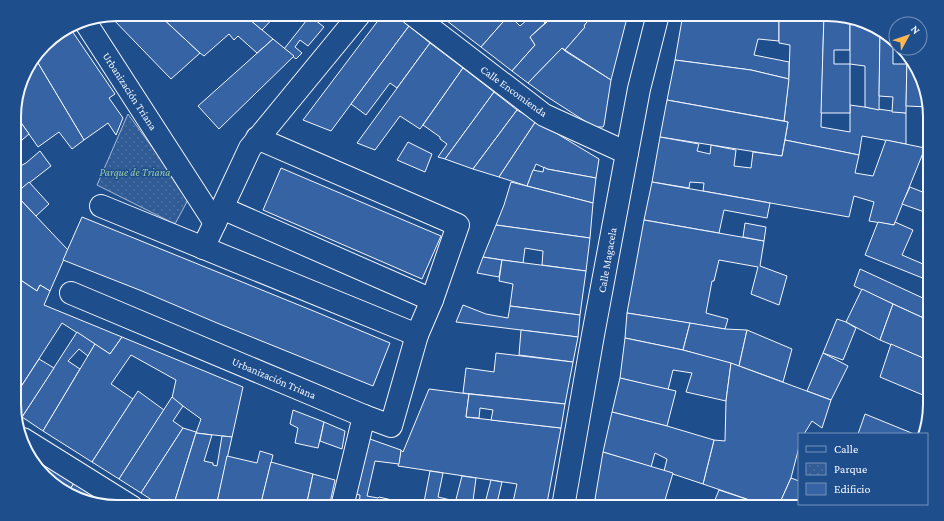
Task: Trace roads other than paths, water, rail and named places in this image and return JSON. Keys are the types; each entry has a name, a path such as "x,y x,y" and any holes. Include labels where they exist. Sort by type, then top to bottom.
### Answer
{"street":[{"path":"203,248 250,148 354,21"},
{"name":"Calle Encomienda","path":"421,21 544,115 626,153"},
{"name":"Calle Magacela","path":"564,500 626,153 639,89 656,21"},
{"name":"Urbanización Triana","path":"88,25 219,215"},
{"name":"Urbanización Triana","path":"71,293 391,426 417,335 432,300 458,225 257,138"},
{"path":"101,206 417,335"},
{"path":"219,215 432,300"},
{"path":"344,500 364,416"},
{"path":"32,449 120,500"}],"park label":[{"name":"Parque de Triana","path":"135,172"}]}
